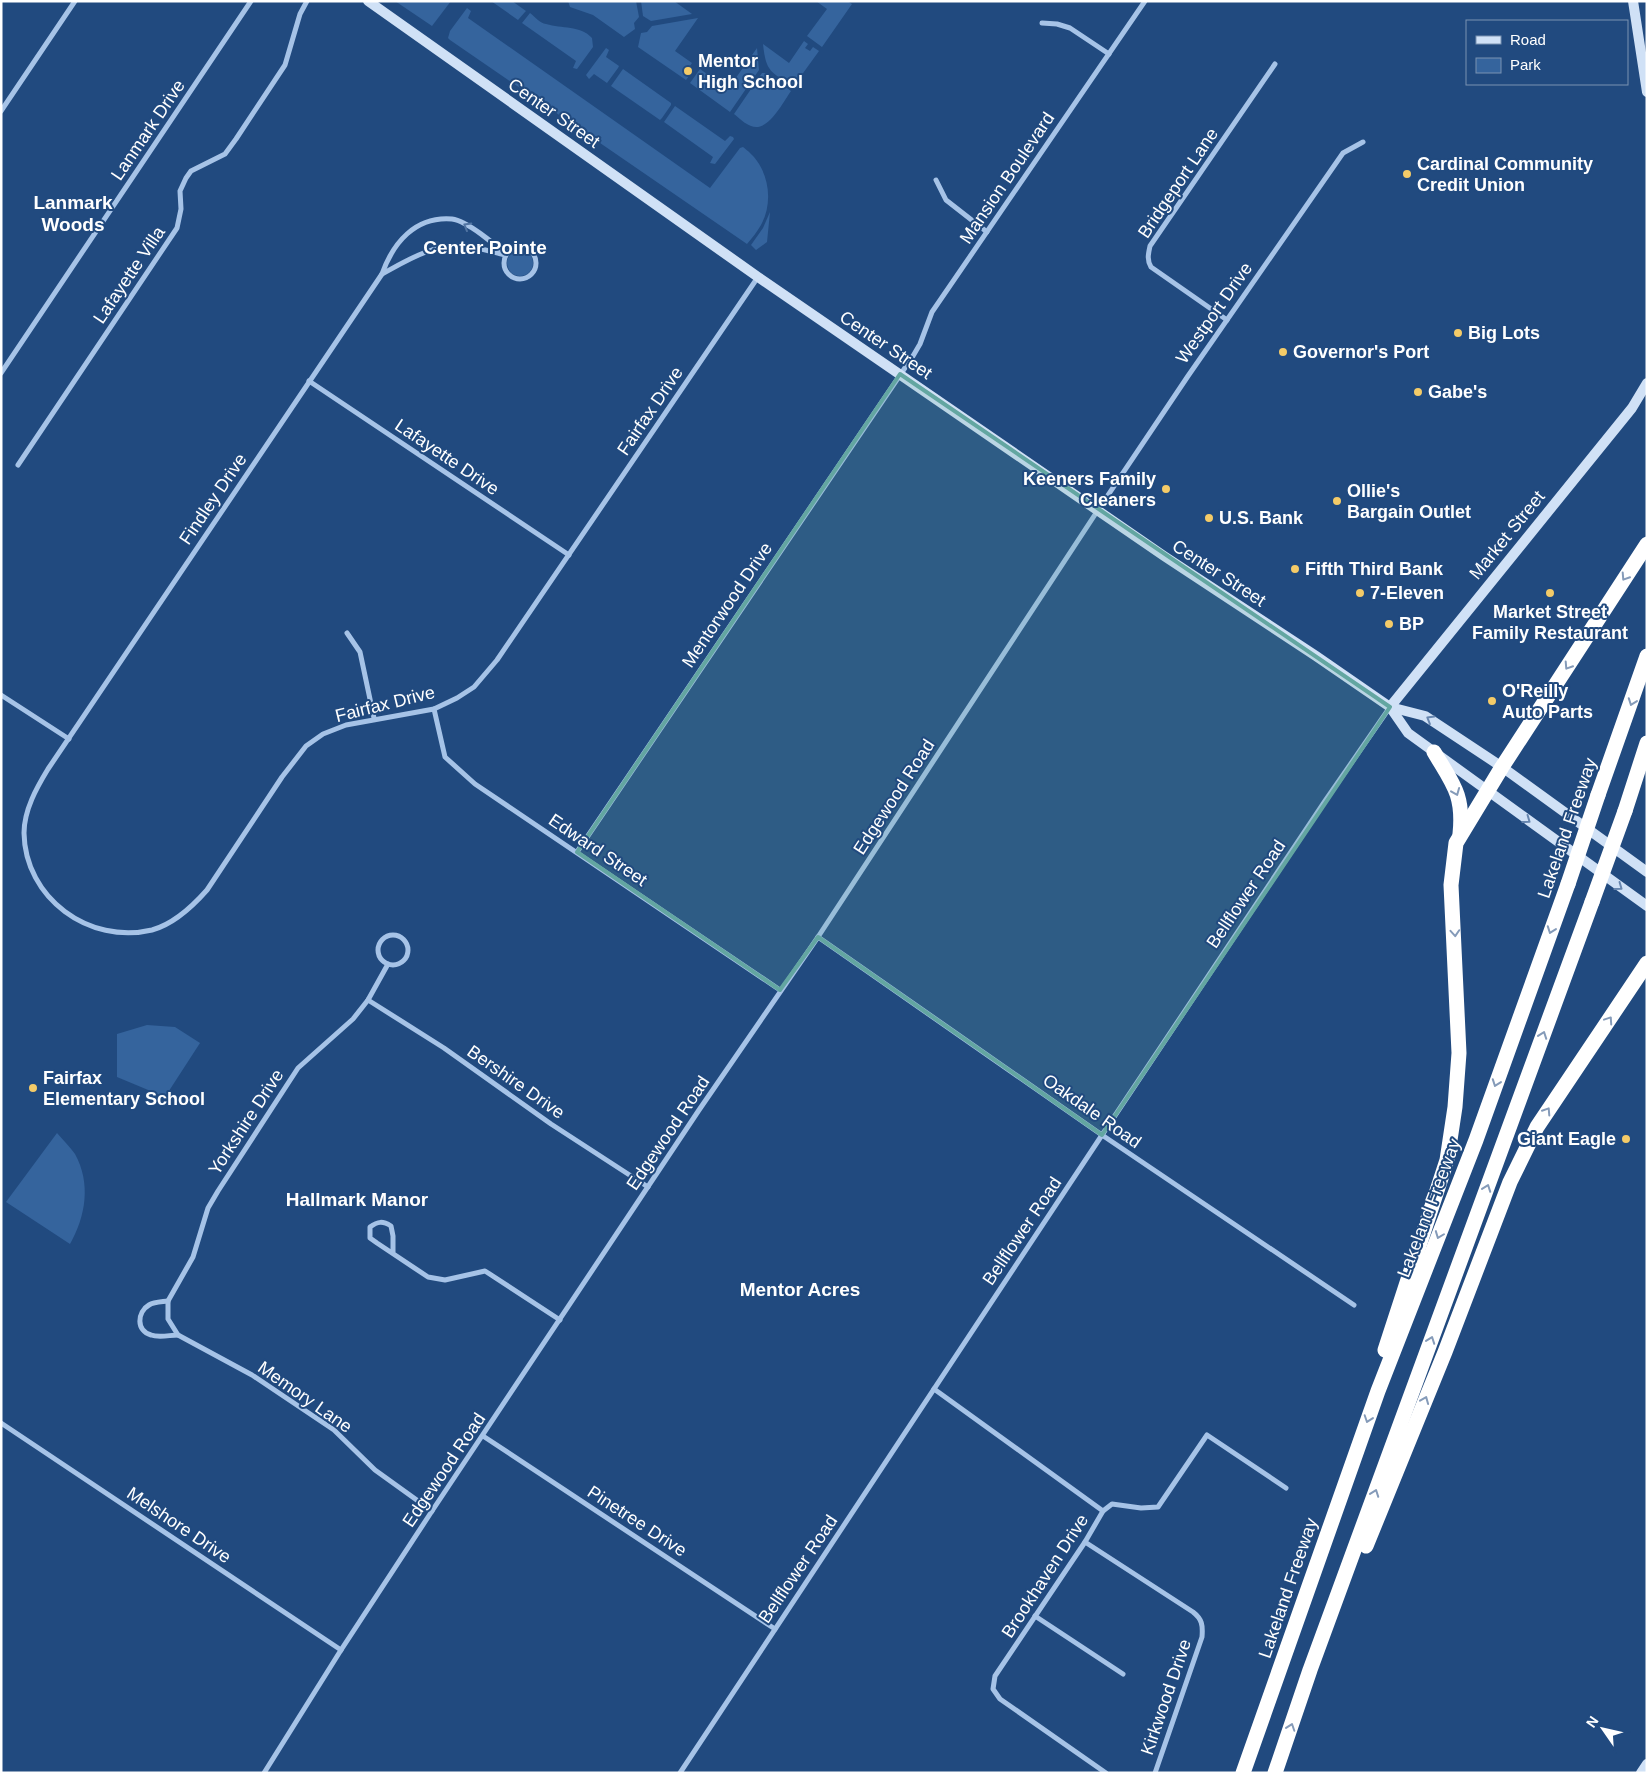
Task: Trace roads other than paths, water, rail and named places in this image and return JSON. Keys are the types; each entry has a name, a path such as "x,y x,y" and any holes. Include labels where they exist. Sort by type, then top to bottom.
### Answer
{"highway":[{"path":"1378,1391 1386,1345 1447,1160 1455,1106 1459,1053 1451,885 1454,852 1460,836 1502,768 1647,544"},
{"name":"Lakeland Freeway","path":"1244,1773 1378,1391 1476,1140 1647,656"},
{"path":"1275,1773 1310,1670 1625,811 1647,742"},
{"path":"1434,752 1449,777 1459,799 1462,815 1460,836"},
{"path":"1310,1670 1329,1636 1445,1352 1510,1182 1537,1127 1647,963"}],"main road":[{"name":"Center Street","path":"368,1 758,277 1164,556 1390,707 1425,716 1502,768 1647,872"},
{"path":"1634,1 1647,92"},
{"name":"Market Street","path":"1390,707 1632,408 1647,383"},
{"name":"Center Street","path":"1390,707 1408,733 1647,906"},
{"path":"1641,1773 1647,1764"}],"street":[{"path":"1,111 75,1"},
{"name":"Lanmark Drive","path":"1,373 251,1"},
{"name":"Lafayette Villa","path":"18,465 177,228 181,209 180,191 191,170 225,154 285,65 300,14 307,1"},
{"name":"Mansion Boulevard","path":"900,374 920,344 932,312 1145,1"},
{"path":"1042,23 1057,24 1070,28 1109,54"},
{"name":"Bridgeport Lane","path":"1227,320 1151,268 1148,254 1150,246 1275,64"},
{"name":"Westport Drive","path":"1098,510 1289,228 1343,153 1363,142"},
{"path":"936,180 946,200 987,232"},
{"name":"Findley Drive","path":"69,739 382,274 386,262 400,240 410,230 422,223 452,219 489,239 506,255"},
{"name":"Findley Drive","path":"382,274 423,253 448,246 477,248 506,255"},
{"path":"516,247 528,248 536,258 534,271 524,278 512,277 504,267 506,255 516,247"},
{"name":"Fairfax Drive","path":"69,739 37,786 24,832 28,860 41,888 69,915 98,930 124,933 152,930 167,924 195,904 207,890 282,777 306,746 322,734 346,725 374,718 434,709 474,687 497,660 758,277"},
{"name":"Mentorwood Drive","path":"578,852 900,374"},
{"name":"Lafayette Drive","path":"309,381 569,556"},
{"name":"Edgewood Road","path":"264,1773 341,1650 432,1511 780,990 818,937 1098,510"},
{"path":"347,633 360,652 374,718"},
{"path":"1,695 69,739"},
{"name":"Bellflower Road","path":"680,1773 1102,1135 1390,707"},
{"name":"Edward Street","path":"434,709 446,757 475,784 780,990"},
{"path":"398,936 406,944 407,955 399,964 388,964 380,957 379,946 386,937 398,936"},
{"name":"Oakdale Road","path":"818,937 1102,1135 1354,1305"},
{"name":"Yorkshire Drive","path":"168,1319 168,1301 192,1257 208,1208 218,1190 298,1068 353,1019 368,1000 388,964"},
{"name":"Bershire Drive","path":"368,1000 444,1048 552,1124 648,1187"},
{"path":"392,1253 393,1236 391,1226 384,1222 376,1222 370,1227 370,1238 392,1253 428,1277 445,1280 485,1270 560,1320"},
{"path":"168,1301 151,1303 144,1308 140,1314 139,1322 141,1328 152,1336 178,1335"},
{"name":"Memory Lane","path":"168,1319 178,1335 252,1375 334,1430 375,1470 432,1511"},
{"name":"Brookhaven Drive","path":"934,1389 1103,1511 1085,1542 995,1676 993,1689 1000,1699 1106,1773"},
{"name":"Melshore Drive","path":"1,1423 341,1650"},
{"path":"1103,1511 1112,1504 1141,1508 1158,1507 1207,1435 1286,1488"},
{"name":"Pinetree Drive","path":"483,1436 775,1628"},
{"name":"Kirkwood Drive","path":"1085,1542 1192,1612 1199,1617 1202,1623 1202,1637 1155,1773"},
{"path":"1035,1616 1123,1674"}],"place":[{"name":"Mentor High School","path":"688,71"},
{"name":"Cardinal Community Credit Union","path":"1407,174"},
{"name":"Big Lots","path":"1458,333"},
{"name":"Governor's Port","path":"1283,352"},
{"name":"Gabe's","path":"1418,392"},
{"name":"Keeners Family Cleaners","path":"1166,489"},
{"name":"Ollie's Bargain Outlet","path":"1337,501"},
{"name":"U.S. Bank","path":"1209,518"},
{"name":"Fifth Third Bank","path":"1295,569"},
{"name":"7-Eleven","path":"1360,593"},
{"name":"Market Street Family Restaurant","path":"1550,593"},
{"name":"BP","path":"1389,624"},
{"name":"O'Reilly Auto Parts","path":"1492,701"},
{"name":"Fairfax Elementary School","path":"33,1088"},
{"name":"Giant Eagle","path":"1626,1139"}],"district":[{"name":"Lanmark Woods","path":"73,213"},
{"name":"Center Pointe","path":"485,247"},
{"name":"Hallmark Manor","path":"357,1199"},
{"name":"Mentor Acres","path":"800,1289"}]}
